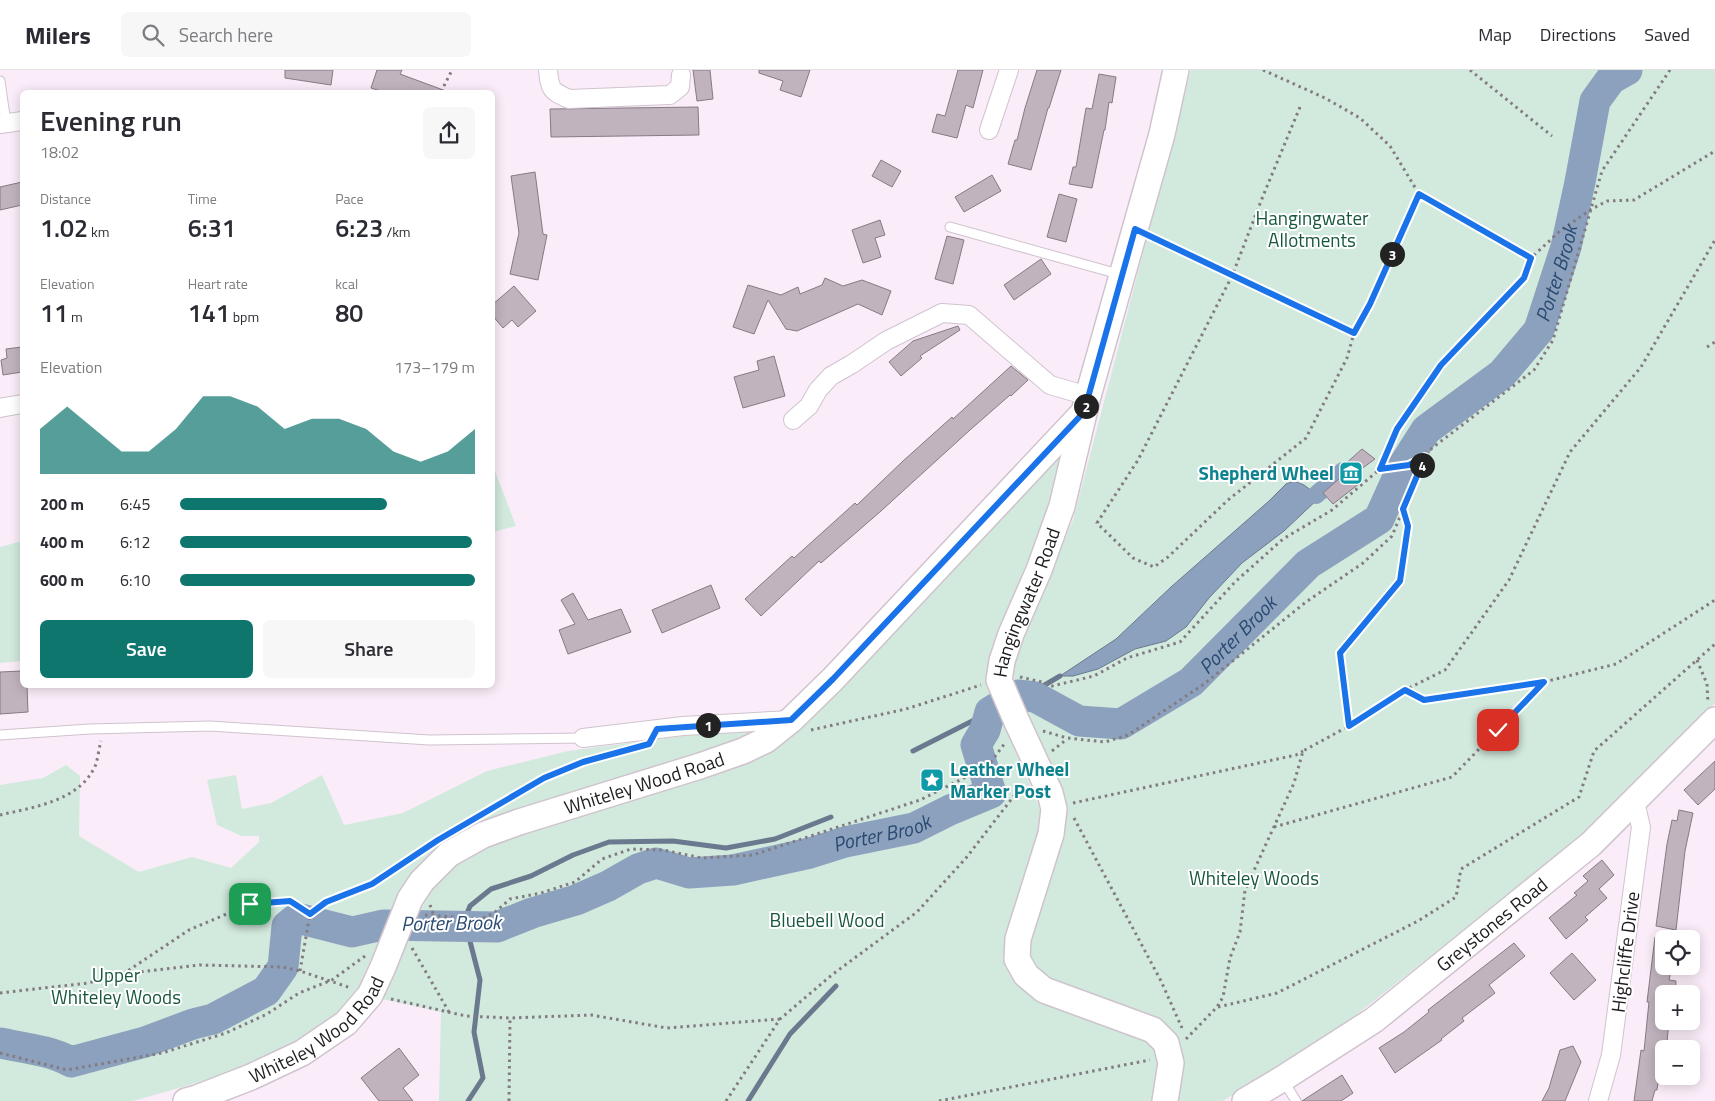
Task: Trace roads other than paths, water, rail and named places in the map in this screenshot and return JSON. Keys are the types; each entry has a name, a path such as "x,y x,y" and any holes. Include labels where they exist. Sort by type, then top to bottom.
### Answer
{"street":[{"path":"548,70 550,86 554,92 569,99 670,95 680,87 680,76"},
{"path":"989,130 1009,70"},
{"name":"Hangingwater Road","path":"1165,1101 1171,1063 1181,1047 1166,1043 1153,1030 1044,990 1026,974 1017,958 1018,939 1051,834 1054,809 1050,793 999,680 1002,661 1011,634 1039,570 1062,506 1086,404 1162,134 1176,70"},
{"path":"793,420 809,406 818,390 831,376 886,341 942,313 969,315 1050,385 1086,404"},
{"path":"0,408 20,404"},
{"name":"Whiteley Wood Road","path":"186,1101 251,1077 302,1053 346,1023 370,995 404,926 410,899 429,874 449,854 483,835 743,751 766,740 791,720 853,658 1086,404"},
{"path":"583,738 683,726 791,720"},
{"name":"Greystones Road","path":"1245,1101 1374,1020 1591,844 1711,724"},
{"name":"Highcliffe Drive","path":"1598,1101 1611,1055 1641,827 1635,802"}],"lane":[{"path":"0,81 9,123"},
{"path":"950,226 1122,275"},
{"path":"0,735 103,728 210,726 429,740 583,738"},
{"path":"1282,1079 1296,1101"}],"water":[{"path":"1294,481 1304,485 1320,497 1284,531 1242,563 1209,598 1186,627 1166,641 1135,649 1098,669 1073,676 1060,676 1116,639 1286,484"}],"waterway":[{"name":"Porter Brook","path":"0,1043 45,1052 71,1062 145,1042 193,1024 213,1019 266,991 283,967 287,926 297,918 352,932 383,925 497,927 532,913 576,900 608,886 638,869 656,863 689,873 733,870 810,853 845,842 914,828 991,793 976,745 985,730 990,712 1018,695 1035,697 1079,721 1121,724 1191,682 1308,564 1379,519 1403,466 1426,430 1502,374 1539,330 1566,247 1595,101 1611,79 1627,70"},
{"path":"1316,495 1343,471"},
{"path":"1026,696 1060,676"},
{"path":"1020,710 1027,706 1055,709"},
{"path":"913,751 990,712"},
{"path":"985,730 1008,717"},
{"path":"462,926 470,906 491,889 531,876 573,855 609,842 673,841 726,848 775,839 831,817"},
{"path":"466,926 480,980 474,1032 483,1078 468,1101"},
{"path":"748,1101 790,1034 836,986"}],"place":[{"name":"Shepherd Wheel","path":"1351,473"},
{"name":"Leather Wheel Marker Post","path":"932,780"}],"park label":[{"name":"Hangingwater Allotments","path":"1312,229"},
{"name":"Whiteley Woods","path":"1254,878"},
{"name":"Bluebell Wood","path":"827,920"},
{"name":"Upper Whiteley Woods","path":"116,986"}]}
